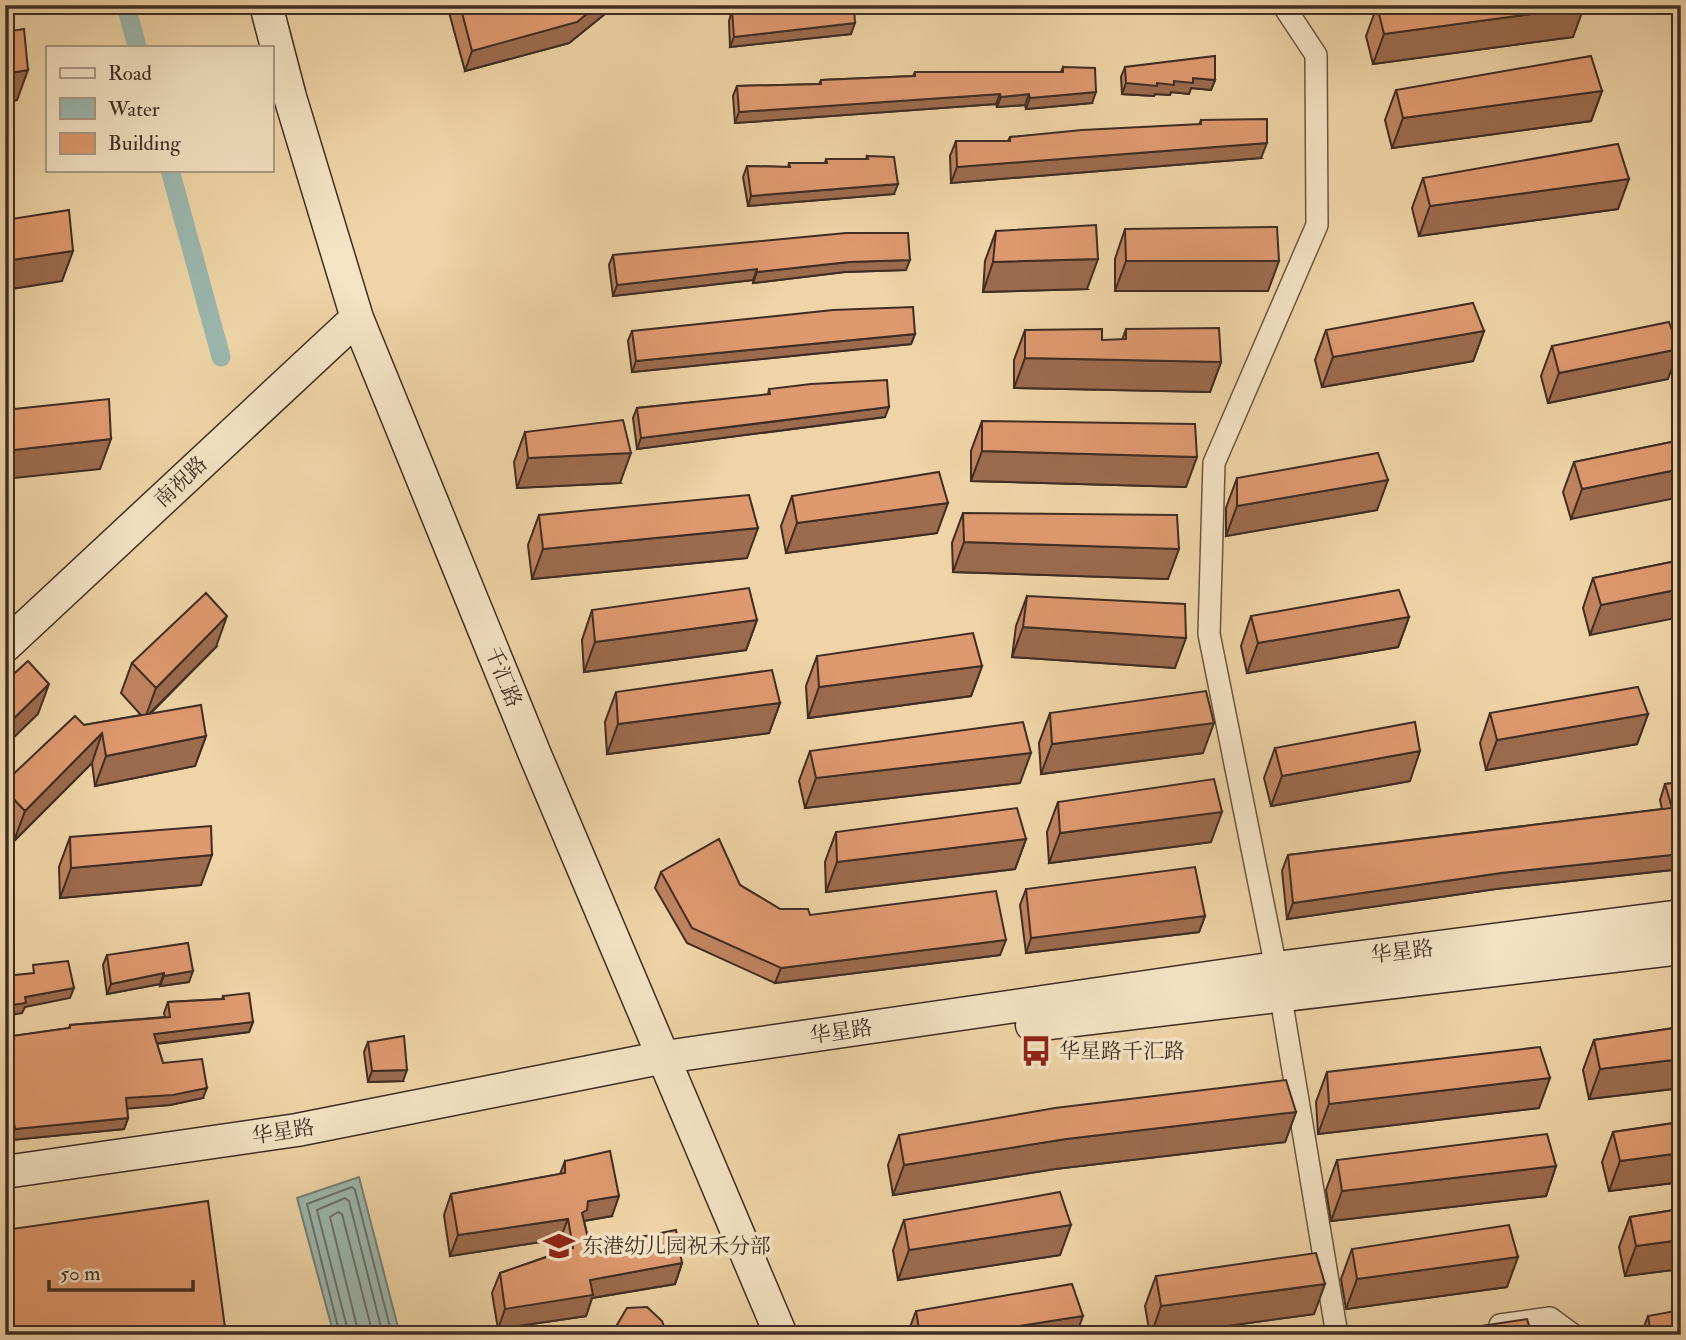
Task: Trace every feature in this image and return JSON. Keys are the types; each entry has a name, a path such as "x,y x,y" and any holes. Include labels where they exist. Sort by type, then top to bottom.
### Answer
{"street":[{"name":"千汇路","path":"266,5 290,97 357,318 536,757 781,1335"},
{"path":"1283,5 1316,55 1317,225 1214,463 1209,634 1278,982 1337,1335"},
{"name":"南祝路","path":"5,646 357,318"},
{"name":"华星路","path":"5,1172 297,1130 665,1057 730,1063 1278,982 1681,916"},
{"path":"1278,982 1681,948"},
{"path":"1474,1329 1550,1318 1573,1335"}],"water":[{"path":"359,1177 400,1335 334,1335 297,1198"}],"building":[{"path":"460,5 598,5 577,22 472,51"},
{"path":"772,5 854,5 855,23 734,37 732,10 773,9"},
{"path":"1377,6 1584,7 1384,34"},
{"path":"24,29 28,70 5,74 5,32"},
{"path":"1215,56 1215,80 1193,78 1193,83 1174,81 1174,85 1157,83 1157,86 1126,83 1125,67"},
{"path":"1591,56 1602,91 1403,118 1396,90"},
{"path":"1063,67 1095,68 1096,92 1030,98 1029,94 1001,97 1000,94 739,112 737,86 821,84 821,80 915,76 915,72 1063,72"},
{"path":"1267,119 1267,143 957,167 956,141 1010,141 1010,137 1082,130 1201,124 1201,120"},
{"path":"1618,144 1629,179 1430,206 1423,178"},
{"path":"867,156 894,157 898,184 751,196 747,166 790,167 789,163 827,163 826,159 868,159"},
{"path":"69,210 73,251 5,261 5,220"},
{"path":"1096,225 1098,259 993,262 996,231"},
{"path":"1277,227 1279,261 1126,261 1125,229"},
{"path":"846,233 908,233 910,260 849,262 757,272 757,269 617,285 613,255"},
{"path":"1473,303 1484,331 1333,357 1326,330"},
{"path":"913,307 915,334 636,361 632,331 833,310"},
{"path":"1669,322 1679,349 1559,373 1552,346"},
{"path":"1219,328 1221,362 1025,358 1025,330 1102,329 1102,340 1126,339 1126,329"},
{"path":"887,380 889,407 641,438 637,408 770,394 769,389 811,384"},
{"path":"109,399 111,439 5,451 5,410"},
{"path":"623,420 631,453 528,458 525,432"},
{"path":"982,421 1195,424 1197,457 982,451"},
{"path":"1681,440 1681,469 1582,489 1574,462"},
{"path":"1378,453 1388,480 1237,506 1237,478"},
{"path":"939,472 948,503 797,523 792,496"},
{"path":"749,495 758,528 543,549 539,515"},
{"path":"963,513 1177,515 1179,549 964,542"},
{"path":"1681,560 1681,589 1601,605 1593,578"},
{"path":"749,588 757,620 595,642 592,610"},
{"path":"1399,590 1409,617 1258,643 1251,616"},
{"path":"206,593 227,616 156,688 132,663"},
{"path":"1027,596 1185,604 1186,638 1023,627"},
{"path":"973,633 982,666 819,687 817,656"},
{"path":"28,661 49,684 5,727 5,682"},
{"path":"772,670 780,703 618,724 616,692"},
{"path":"1638,687 1648,714 1497,740 1490,713"},
{"path":"1206,691 1214,723 1052,744 1050,713"},
{"path":"201,705 206,736 106,756 102,733 25,811 5,790 5,782 75,716 84,725"},
{"path":"1023,722 1031,753 816,778 810,751"},
{"path":"1415,722 1420,751 1282,776 1275,748"},
{"path":"1214,779 1222,812 1060,833 1058,802"},
{"path":"1681,782 1681,854 1501,873 1293,903 1288,855 1672,808 1665,784"},
{"path":"1017,808 1026,839 837,862 836,832"},
{"path":"211,826 212,855 71,868 70,837"},
{"path":"719,839 740,885 780,909 808,909 810,915 996,891 1006,940 781,968 692,928 661,872"},
{"path":"1195,867 1205,916 1031,938 1026,889"},
{"path":"188,943 193,971 164,976 164,973 111,984 107,955"},
{"path":"68,961 74,988 25,997 26,1003 5,1006 5,976 34,973 33,965"},
{"path":"249,993 253,1022 154,1034 163,1063 202,1059 207,1088 173,1095 126,1098 128,1118 15,1129 5,1066 5,1037 70,1028 70,1025 170,1017 168,1002 224,999 223,996"},
{"path":"1681,1027 1681,1059 1600,1069 1594,1040"},
{"path":"404,1036 407,1070 372,1071 368,1042"},
{"path":"1540,1047 1550,1078 1329,1104 1327,1072"},
{"path":"1286,1080 1296,1112 1066,1139 904,1165 899,1135 1055,1108"},
{"path":"1681,1122 1681,1153 1620,1161 1613,1132"},
{"path":"1547,1134 1556,1166 1342,1191 1337,1160"},
{"path":"610,1151 619,1196 588,1201 587,1210 582,1213 590,1247 676,1230 682,1263 590,1280 593,1295 505,1309 500,1273 573,1248 568,1219 458,1235 451,1194 565,1173 565,1161"},
{"path":"1060,1192 1071,1225 909,1250 904,1220"},
{"path":"208,1201 226,1335 5,1335 5,1230"},
{"path":"1681,1209 1681,1240 1636,1246 1630,1217"},
{"path":"1509,1225 1518,1257 1357,1279 1352,1249"},
{"path":"1316,1253 1325,1284 1161,1306 1156,1276"},
{"path":"1072,1284 1083,1316 963,1335 920,1335 916,1311"},
{"path":"647,1307 662,1321 667,1335 611,1335 627,1308"},
{"path":"1681,1310 1681,1335 1651,1335 1648,1316"},
{"path":"1527,1319 1532,1335 1421,1335"}],"waterway":[{"path":"126,5 137,46"},
{"path":"171,172 221,357"}],"place":[{"name":"华星路千汇路","path":"1036,1051"},
{"name":"东港幼儿园祝禾分部","path":"559,1246"}]}
